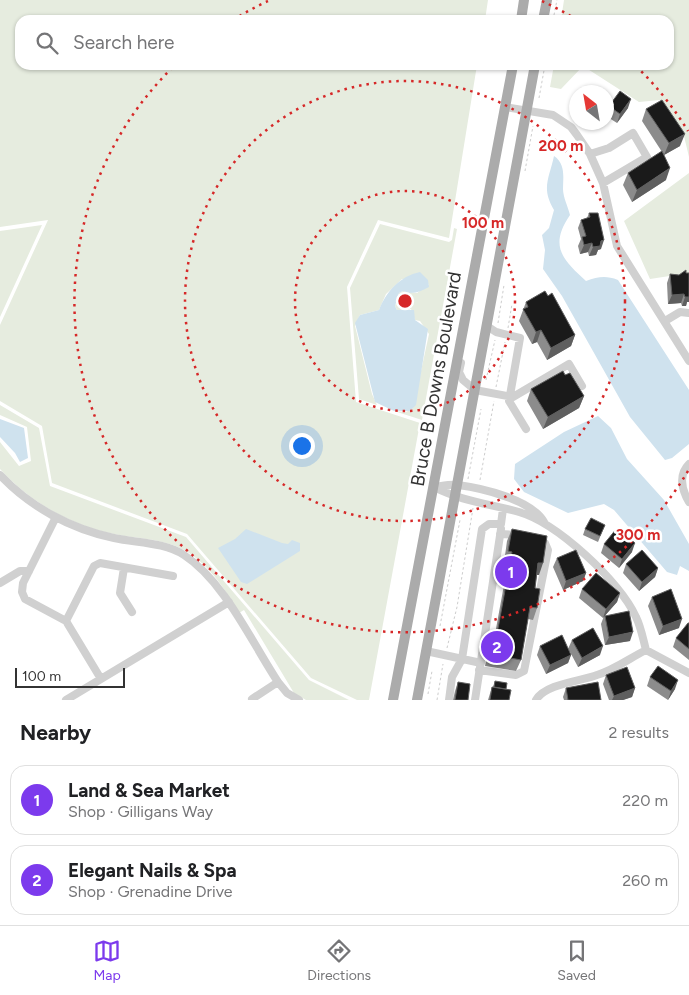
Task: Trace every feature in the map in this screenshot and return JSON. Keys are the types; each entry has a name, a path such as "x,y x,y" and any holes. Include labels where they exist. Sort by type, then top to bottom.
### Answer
{"main road":[{"path":"522,15 524,0"},
{"path":"544,15 547,0"},
{"name":"Bruce B Downs Boulevard","path":"393,700 512,70"},
{"name":"Bruce B Downs Boulevard","path":"417,700 534,70"}],"street":[{"path":"505,107 554,115 571,127 590,154 603,183 617,246 689,361"},
{"path":"590,154 609,148 633,133 648,157 603,183"},
{"path":"475,260 479,268 459,372 463,380 475,390 510,397 569,364 582,386"},
{"path":"665,321 680,312 689,313"},
{"path":"487,326 506,336 520,338 509,401 526,429"},
{"path":"683,351 689,342"},
{"path":"689,464 682,479 682,491 689,502"},
{"path":"0,475 16,492 56,517 93,533 164,546 182,554 215,582 288,697 298,700"},
{"path":"434,487 457,485 477,489 494,493 534,510 544,522 616,584 637,617 646,650 689,673"},
{"path":"434,487 454,497 520,512 544,522"},
{"path":"475,700 503,509"},
{"path":"56,517 29,571 22,592 25,599 66,621 101,679"},
{"path":"449,700 452,677 462,659 482,529 489,524 502,524"},
{"path":"426,651 462,659 480,666 516,675 524,671 528,661 540,583 548,550 545,543 536,538 500,534"},
{"path":"66,621 94,566 100,563 172,576"},
{"path":"124,568 120,593 132,612"},
{"path":"0,583 20,571 29,571"},
{"path":"66,700 228,602"},
{"path":"536,700 538,695 564,683 597,675 646,650"},
{"path":"252,700 278,682"}],"path":[{"path":"554,15 557,0"},
{"path":"539,98 544,70"},
{"path":"524,176 533,126"},
{"path":"486,380 505,278"},
{"path":"477,489 484,469 495,395 512,304"},
{"path":"468,480 482,401"},
{"path":"437,700 444,655 456,616 475,502"},
{"path":"439,634 452,573 460,516"},
{"path":"426,700 432,668"}],"shaded area":[{"path":"0,0 488,0 486,15 15,15 15,70 476,70 449,238 378,220 347,287 356,402 420,423 369,700 357,700 311,678 187,534 52,483 42,426 0,401 0,325 48,220 0,227"},
{"path":"564,0 689,0 689,157 683,132 660,100 639,102 589,70 674,70 674,15 562,15"},
{"path":"553,70 579,70 561,89 550,87"},
{"path":"689,173 689,273 650,279 624,221"},
{"path":"380,224 449,242 452,240 454,228 457,229 422,420 394,411 406,412 413,408 429,334 420,321 415,320 411,309 402,312 397,310 395,306 399,293 403,291 417,293 429,284 402,279 386,294 379,310 360,315 355,326 372,394 377,405 359,399 350,288"},
{"path":"42,225 0,317 0,231"},
{"path":"0,405 39,428 50,486 186,537 309,680 349,700 306,700 294,693 244,610 239,613 216,578 201,562 184,550 167,543 114,534 82,525 52,510 24,492 0,469 0,442 19,466 31,461 27,427 0,415"}],"water":[{"path":"554,156 562,167 563,192 570,215 560,235 561,251 565,259 586,281 602,277 618,280 689,390 689,444 672,458 665,460 630,417 562,296 543,269 545,250 542,235 549,228 554,210 548,196 547,183"},
{"path":"420,272 428,280 429,287 416,292 403,291 399,293 395,306 397,310 414,310 415,320 428,329 416,405 410,411 394,411 375,402 355,323 360,315 379,310 390,291 400,281"},
{"path":"598,416 611,428 627,459 664,500 689,544 689,571 680,566 677,575 667,572 614,510 604,504 568,513 524,492 514,479 515,464 564,432"},
{"path":"0,419 24,428 28,458 20,462 15,453 0,437"},
{"path":"246,529 282,543 288,544 292,540 300,543 300,551 247,584 241,582 218,548 235,539"}],"building":[{"path":"620,91 631,99 620,114 614,110 614,99"},
{"path":"662,100 685,134 669,143 646,109"},
{"path":"662,151 670,168 637,190 628,173"},
{"path":"589,213 598,213 604,240 601,241 600,246 593,247 592,243 584,245 582,237 586,236 581,220 590,217"},
{"path":"686,270 686,273 689,273 689,297 685,297 684,294 672,295 670,274 679,275"},
{"path":"545,291 548,296 552,293 575,335 551,348 541,330 536,332 523,309 528,307 526,302"},
{"path":"563,371 565,375 570,373 584,396 548,417 531,389"},
{"path":"591,518 605,525 600,536 585,529"},
{"path":"617,528 635,543 622,559 604,544"},
{"path":"512,529 547,536 543,563 538,563 535,588 540,589 537,608 530,607 521,660 489,654 493,633 497,634 512,552 508,551"},
{"path":"576,550 586,573 566,581 557,558"},
{"path":"642,550 658,568 642,582 626,564"},
{"path":"596,573 620,593 606,609 582,589"},
{"path":"671,589 682,619 663,626 652,597"},
{"path":"629,611 633,632 609,637 605,616"},
{"path":"689,623 689,649 676,638"},
{"path":"593,628 603,646 582,658 572,640"},
{"path":"562,635 571,655 550,665 540,646"},
{"path":"658,666 678,680 671,691 650,677"},
{"path":"627,667 635,688 614,696 606,675"},
{"path":"495,681 507,683 506,689 494,687"},
{"path":"458,682 470,684 468,700 455,700"},
{"path":"598,682 601,700 568,700 566,688"},
{"path":"492,687 511,690 509,700 490,700"}],"place":[{"name":"Land & Sea Market","path":"511,572"},
{"name":"Elegant Nails & Spa","path":"497,647"}]}
